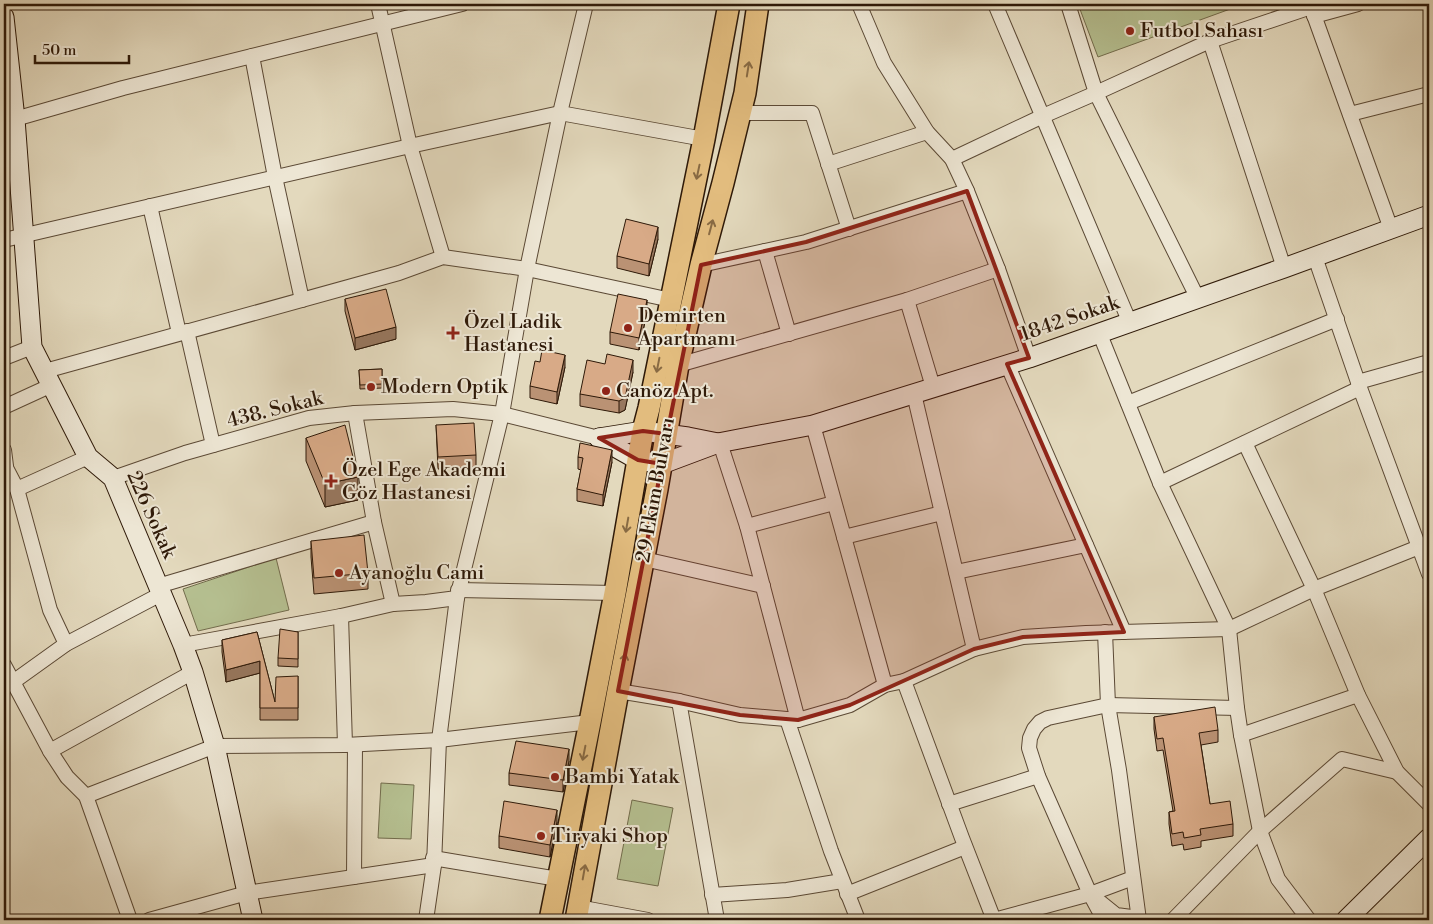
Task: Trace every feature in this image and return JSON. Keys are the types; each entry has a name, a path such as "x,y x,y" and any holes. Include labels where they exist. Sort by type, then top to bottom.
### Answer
{"main road":[{"name":"29 Ekim Bulvarı","path":"550,920 615,593 643,431 704,139 729,4"},
{"name":"29 Ekim Bulvarı","path":"577,914 662,464 678,365 701,265 745,93 758,4"}],"street":[{"path":"378,4 410,146 443,257"},
{"path":"15,119 123,88 462,4"},
{"path":"426,920 433,862 439,740 458,594 502,414 527,269 560,113 586,4"},
{"path":"859,4 884,63 927,132 952,159 998,269 1029,358"},
{"path":"996,4 1130,322"},
{"path":"1068,4 1096,93 1197,297"},
{"path":"952,159 1210,41 1312,9 1358,4"},
{"path":"1312,9 1391,229"},
{"name":"226 Sokak","path":"4,17 7,78 15,119 32,347 88,457 113,478 183,645 215,746 253,920"},
{"path":"1210,41 1284,268"},
{"path":"252,56 275,177 302,300"},
{"path":"1350,114 1429,94"},
{"path":"4,240 560,113 704,139"},
{"path":"740,113 812,113 849,228"},
{"path":"828,164 927,132"},
{"path":"701,265 806,242 967,191"},
{"path":"150,206 214,445"},
{"name":"1842 Sokak","path":"719,443 813,425 1029,358 1429,215"},
{"path":"765,251 789,334"},
{"path":"4,407 48,378 183,332 399,273 443,257 527,269 671,300"},
{"path":"1315,257 1359,385 1424,545 1429,574"},
{"path":"678,365 906,300 998,269"},
{"path":"906,300 933,387"},
{"path":"1128,403 1337,320"},
{"path":"1099,332 1160,483 1229,629 1241,735 1260,831 1278,879 1309,920"},
{"path":"4,358 32,347"},
{"path":"1160,483 1245,443 1359,385 1429,362"},
{"path":"1007,364 1124,632"},
{"path":"914,394 974,649"},
{"name":"438. Sokak","path":"113,478 185,453 309,418 355,413 453,409 502,414 599,438"},
{"path":"355,413 374,522 393,604"},
{"path":"813,425 885,685"},
{"path":"599,438 643,431 719,443"},
{"path":"599,438 638,460 662,464 719,443"},
{"path":"719,443 748,526 792,719 831,851 858,920"},
{"path":"1245,443 1314,588 1358,695 1397,772 1429,804"},
{"path":"4,450 5,465 17,489 50,610 66,644"},
{"path":"17,489 88,457"},
{"path":"748,526 834,503"},
{"path":"844,537 942,513"},
{"path":"12,682 66,644 159,590 374,522"},
{"path":"956,572 1086,545"},
{"path":"618,691 679,701 740,715 792,719 850,705 885,685 904,681 974,649 1022,637 1105,632 1229,629 1314,588 1424,545"},
{"path":"644,559 763,586"},
{"path":"183,645 342,616 393,604 426,602 458,594 615,593"},
{"path":"342,616 350,745 354,877"},
{"path":"1090,894 1116,915 1139,919 1119,770 1108,705 1105,632"},
{"path":"4,665 50,751 67,777 86,796 130,920"},
{"path":"50,751 193,672"},
{"path":"904,681 994,920 1090,894 1133,878"},
{"path":"1241,735 1358,695"},
{"path":"679,701 717,920"},
{"path":"1104,920 1090,894 1038,776 1030,748 1030,738 1034,728 1048,718 1108,705 1237,708"},
{"path":"86,796 215,746 350,745 439,740 590,722"},
{"path":"1173,920 1260,831 1342,759 1397,772"},
{"path":"949,804 1038,776"},
{"path":"1346,920 1429,838"},
{"path":"712,895 845,887 965,847"},
{"path":"149,920 247,893 354,877 433,862 558,879"},
{"path":"577,914 648,920"}],"highlighted area":[{"path":"967,191 1029,358 1007,364 1124,632 1023,637 974,649 850,705 798,720 740,715 618,691 662,464 638,460 599,438 643,431 667,434 701,265 806,242"}],"green space":[{"name":"Futbol Sahası","path":"1078,4 1244,4 1098,57"},
{"path":"276,558 289,610 198,631 183,589"},
{"path":"381,783 414,785 411,839 378,838"},
{"path":"632,800 673,808 658,886 617,879"}],"building":[{"path":"626,219 658,227 649,264 617,256"},
{"path":"386,289 396,327 355,338 345,299"},
{"name":"Demirten Apartmanı","path":"618,294 647,300 639,338 610,332"},
{"path":"542,350 565,355 557,392 530,386 535,361 540,362"},
{"name":"Canöz Apt.","path":"607,354 633,360 625,398 619,401 580,394 587,360 605,364"},
{"path":"382,369 382,384 360,385 359,370"},
{"path":"474,423 476,455 438,457 436,425"},
{"path":"345,425 358,477 325,484 306,438"},
{"path":"580,443 612,450 603,495 577,489 583,458 578,457"},
{"path":"364,535 368,573 314,578 311,541"},
{"path":"280,629 298,632 298,659 278,658"},
{"path":"257,632 275,702 276,677 298,676 298,708 260,708 260,661 226,670 222,640"},
{"path":"1215,707 1218,730 1199,733 1210,804 1230,801 1233,824 1200,829 1201,835 1184,838 1183,832 1172,834 1169,812 1175,811 1163,738 1157,739 1154,717"},
{"path":"516,741 569,749 563,780 509,773"},
{"path":"504,801 557,810 550,845 499,836"}],"place":[{"name":"Futbol Sahası","path":"1130,31"},
{"name":"Demirten Apartmanı","path":"628,328"},
{"name":"Özel Ladik Hastanesi","path":"453,333"},
{"name":"Modern Optik","path":"371,387"},
{"name":"Canöz Apt.","path":"606,391"},
{"name":"Özel Ege Akademi Göz Hastanesi","path":"331,481"},
{"name":"Ayanoğlu Cami","path":"339,573"},
{"name":"Bambi Yatak","path":"555,777"},
{"name":"Tiryaki Shop","path":"541,836"}]}
